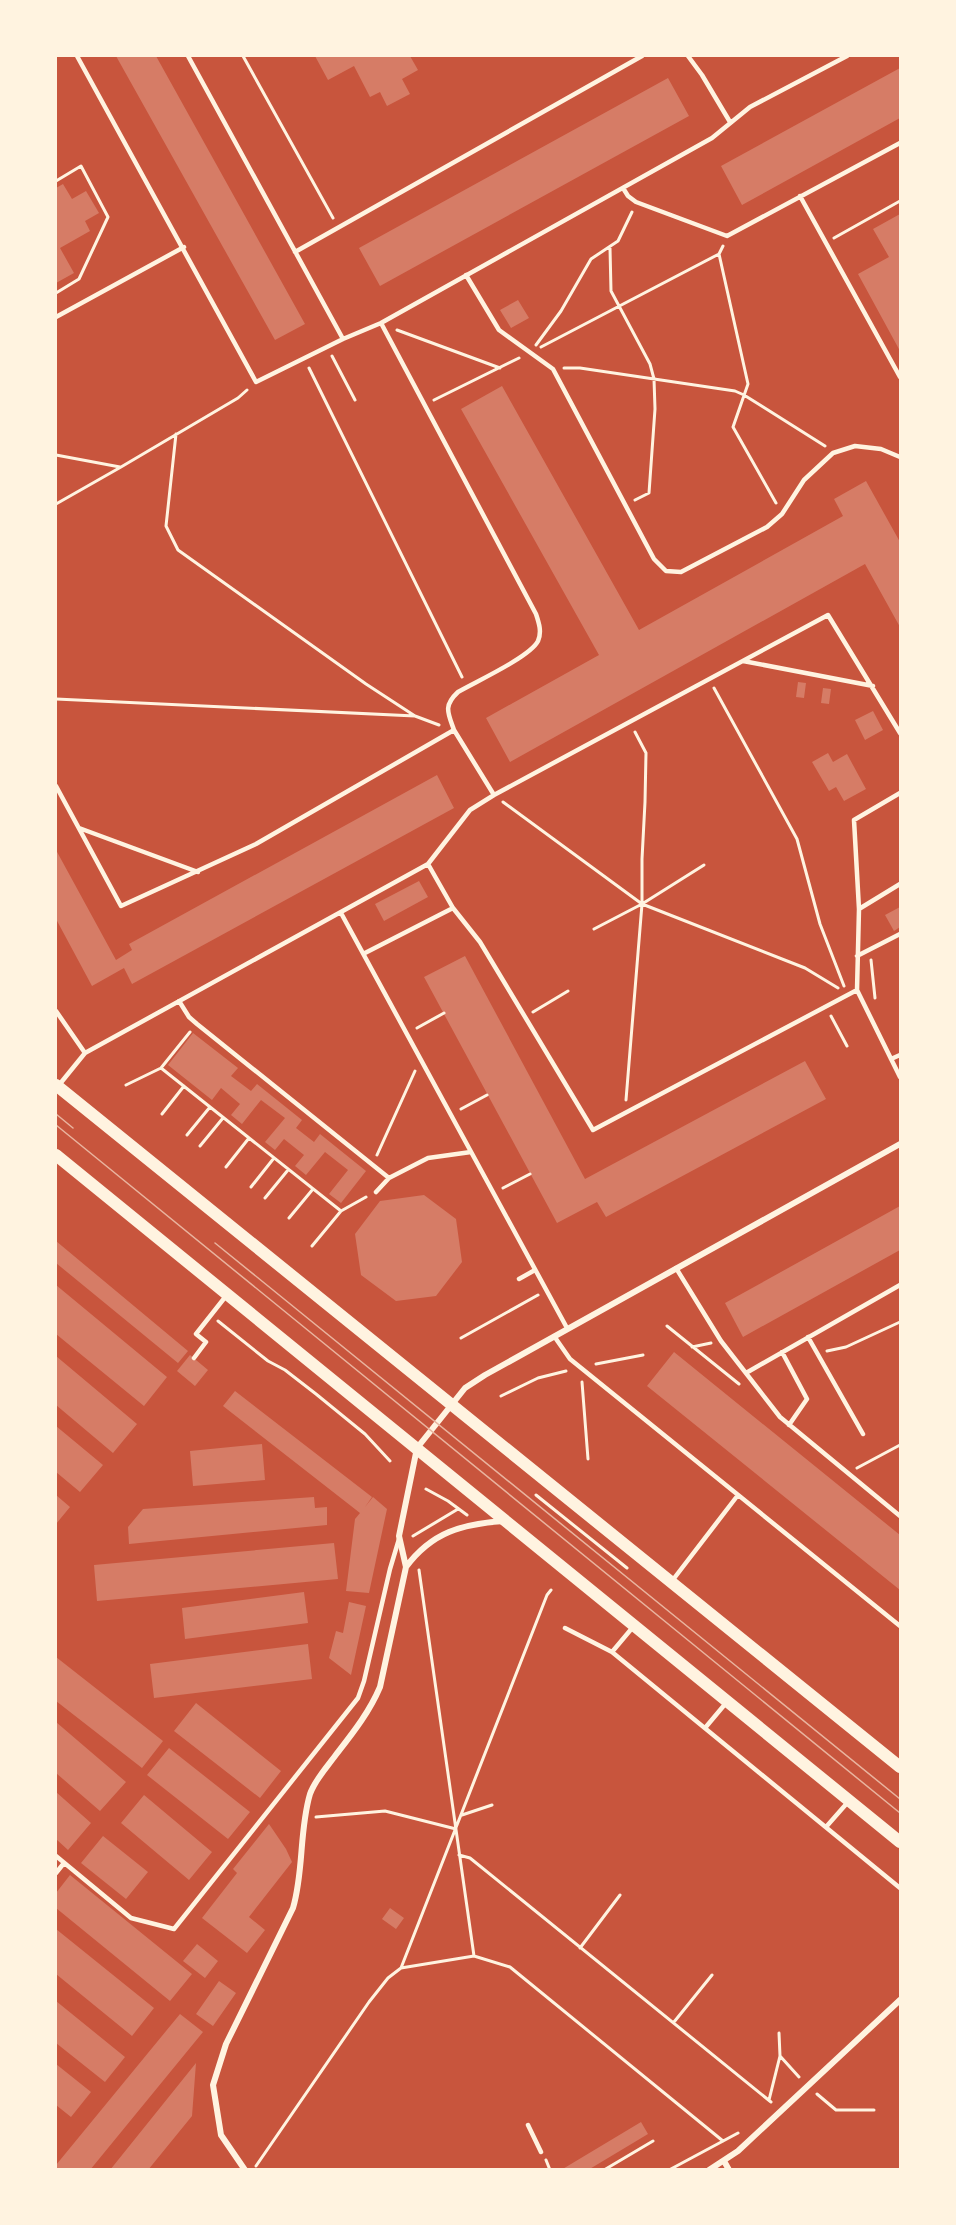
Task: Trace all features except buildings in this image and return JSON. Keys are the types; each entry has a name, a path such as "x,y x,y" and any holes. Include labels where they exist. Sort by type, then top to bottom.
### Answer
{"main road":[{"path":"56,1086 900,1767"},
{"path":"57,1157 900,1842"}],"street":[{"path":"406,1567 399,1536 417,1448 465,1388 484,1375 900,1144"},
{"path":"245,2169 221,2135 213,2085 226,2044 293,1908 299,1889 310,1793 361,1722 380,1687 406,1567 417,1552 433,1539 453,1529 476,1523 505,1521"},
{"path":"709,2169 738,2151 900,2000"},
{"path":"724,2161 729,2169"}],"lane":[{"path":"77,56 184,247 256,382 381,323 712,138 750,107 847,56"},
{"path":"188,56 343,339"},
{"path":"295,252 642,56"},
{"path":"688,56 730,122"},
{"path":"623,188 636,202 727,236 900,142"},
{"path":"801,196 900,377"},
{"path":"56,317 184,247"},
{"path":"466,275 499,330 553,369 654,558 666,571 681,572 767,527 782,514 804,480 833,453 855,446 881,448 900,457"},
{"path":"381,323 536,614 541,629 537,642 529,652 467,687 449,701 448,711 454,730 494,795"},
{"path":"56,1086 85,1053 428,864 471,810 494,795 828,615 900,733"},
{"path":"742,661 873,686"},
{"path":"56,786 121,906 256,844 454,730"},
{"path":"900,793 854,820 859,909 857,990 900,1077"},
{"path":"79,828 198,872"},
{"path":"428,864 453,909 480,942 526,1016 593,1130 857,990"},
{"path":"859,909 900,884"},
{"path":"364,953 453,909"},
{"path":"341,913 567,1329"},
{"path":"857,956 900,934"},
{"path":"179,1001 189,1017 197,1024 389,1178"},
{"path":"56,1011 85,1053"},
{"path":"891,1059 900,1054"},
{"path":"376,1192 389,1178 428,1158 471,1152"},
{"path":"676,1268 721,1341 780,1417 900,1516"},
{"path":"519,1279 535,1270"},
{"path":"746,1373 900,1286"},
{"path":"194,1358 206,1342 196,1334 227,1294"},
{"path":"554,1336 566,1354 581,1368 900,1626"},
{"path":"808,1337 863,1434"},
{"path":"782,1352 807,1399 789,1425"},
{"path":"671,1582 738,1495"},
{"path":"56,1856 130,1918 174,1929 358,1698 399,1536"},
{"path":"612,1653 634,1625"},
{"path":"565,1628 612,1653 900,1888"},
{"path":"705,1728 728,1701"},
{"path":"826,1827 850,1800"},
{"path":"56,1874 64,1863"},
{"path":"528,2125 542,2152"}],"path":[{"path":"243,56 338,227"},
{"path":"56,181 81,166 108,217 79,279 56,293"},
{"path":"828,242 900,201"},
{"path":"532,352 561,311 591,259 610,248 623,233 636,202"},
{"path":"424,405 532,352 718,254 727,236"},
{"path":"610,248 610,291 650,364 654,379 655,409 649,493 626,506"},
{"path":"718,254 748,384 733,427 782,514"},
{"path":"381,323 500,368"},
{"path":"327,347 355,400"},
{"path":"304,358 467,687"},
{"path":"553,369 580,368 735,391 744,394 828,447 833,453"},
{"path":"56,504 238,398 256,382"},
{"path":"176,434 166,526 178,550 366,684 415,716 454,730"},
{"path":"56,455 121,467"},
{"path":"709,679 797,839 820,924 838,971"},
{"path":"56,699 415,716"},
{"path":"625,1114 642,904 646,753 629,722"},
{"path":"494,795 642,904 805,968 823,979"},
{"path":"594,929 642,904 704,865"},
{"path":"870,949 875,1003"},
{"path":"526,1016 567,992"},
{"path":"825,1006 847,1046"},
{"path":"407,1033 444,1013"},
{"path":"126,1085 161,1068 197,1024"},
{"path":"373,1165 421,1058"},
{"path":"161,1068 340,1211"},
{"path":"162,1114 184,1086"},
{"path":"451,1114 487,1095"},
{"path":"187,1135 210,1107"},
{"path":"200,1146 223,1118"},
{"path":"226,1167 249,1138"},
{"path":"251,1187 274,1158"},
{"path":"265,1198 288,1170"},
{"path":"494,1193 530,1174"},
{"path":"289,1218 313,1189"},
{"path":"312,1246 340,1211 376,1192"},
{"path":"461,1338 547,1291"},
{"path":"211,1315 365,1434 390,1461"},
{"path":"818,1353 846,1347 900,1322"},
{"path":"668,1326 745,1389"},
{"path":"692,1347 721,1341"},
{"path":"590,1366 643,1354"},
{"path":"581,1368 588,1460"},
{"path":"501,1396 538,1378 574,1369"},
{"path":"848,1474 900,1445"},
{"path":"528,1488 627,1568"},
{"path":"426,1489 448,1501 468,1516"},
{"path":"413,1536 458,1509"},
{"path":"418,1562 474,1956"},
{"path":"401,1968 547,1595 551,1590"},
{"path":"461,1815 492,1806"},
{"path":"315,1817 385,1811 456,1828"},
{"path":"459,1855 470,1858 770,2101 780,2056 779,2033"},
{"path":"580,1948 620,1895"},
{"path":"253,2169 388,1978 401,1968 474,1956 510,1967 723,2141"},
{"path":"674,2022 712,1975"},
{"path":"780,2056 800,2077"},
{"path":"817,2094 836,2110 874,2110"},
{"path":"669,2169 739,2132"},
{"path":"604,2169 653,2141"}],"tram line":[{"path":"56,1114 73,1128"},
{"path":"56,1125 900,1813"},
{"path":"215,1243 900,1799"}]}
